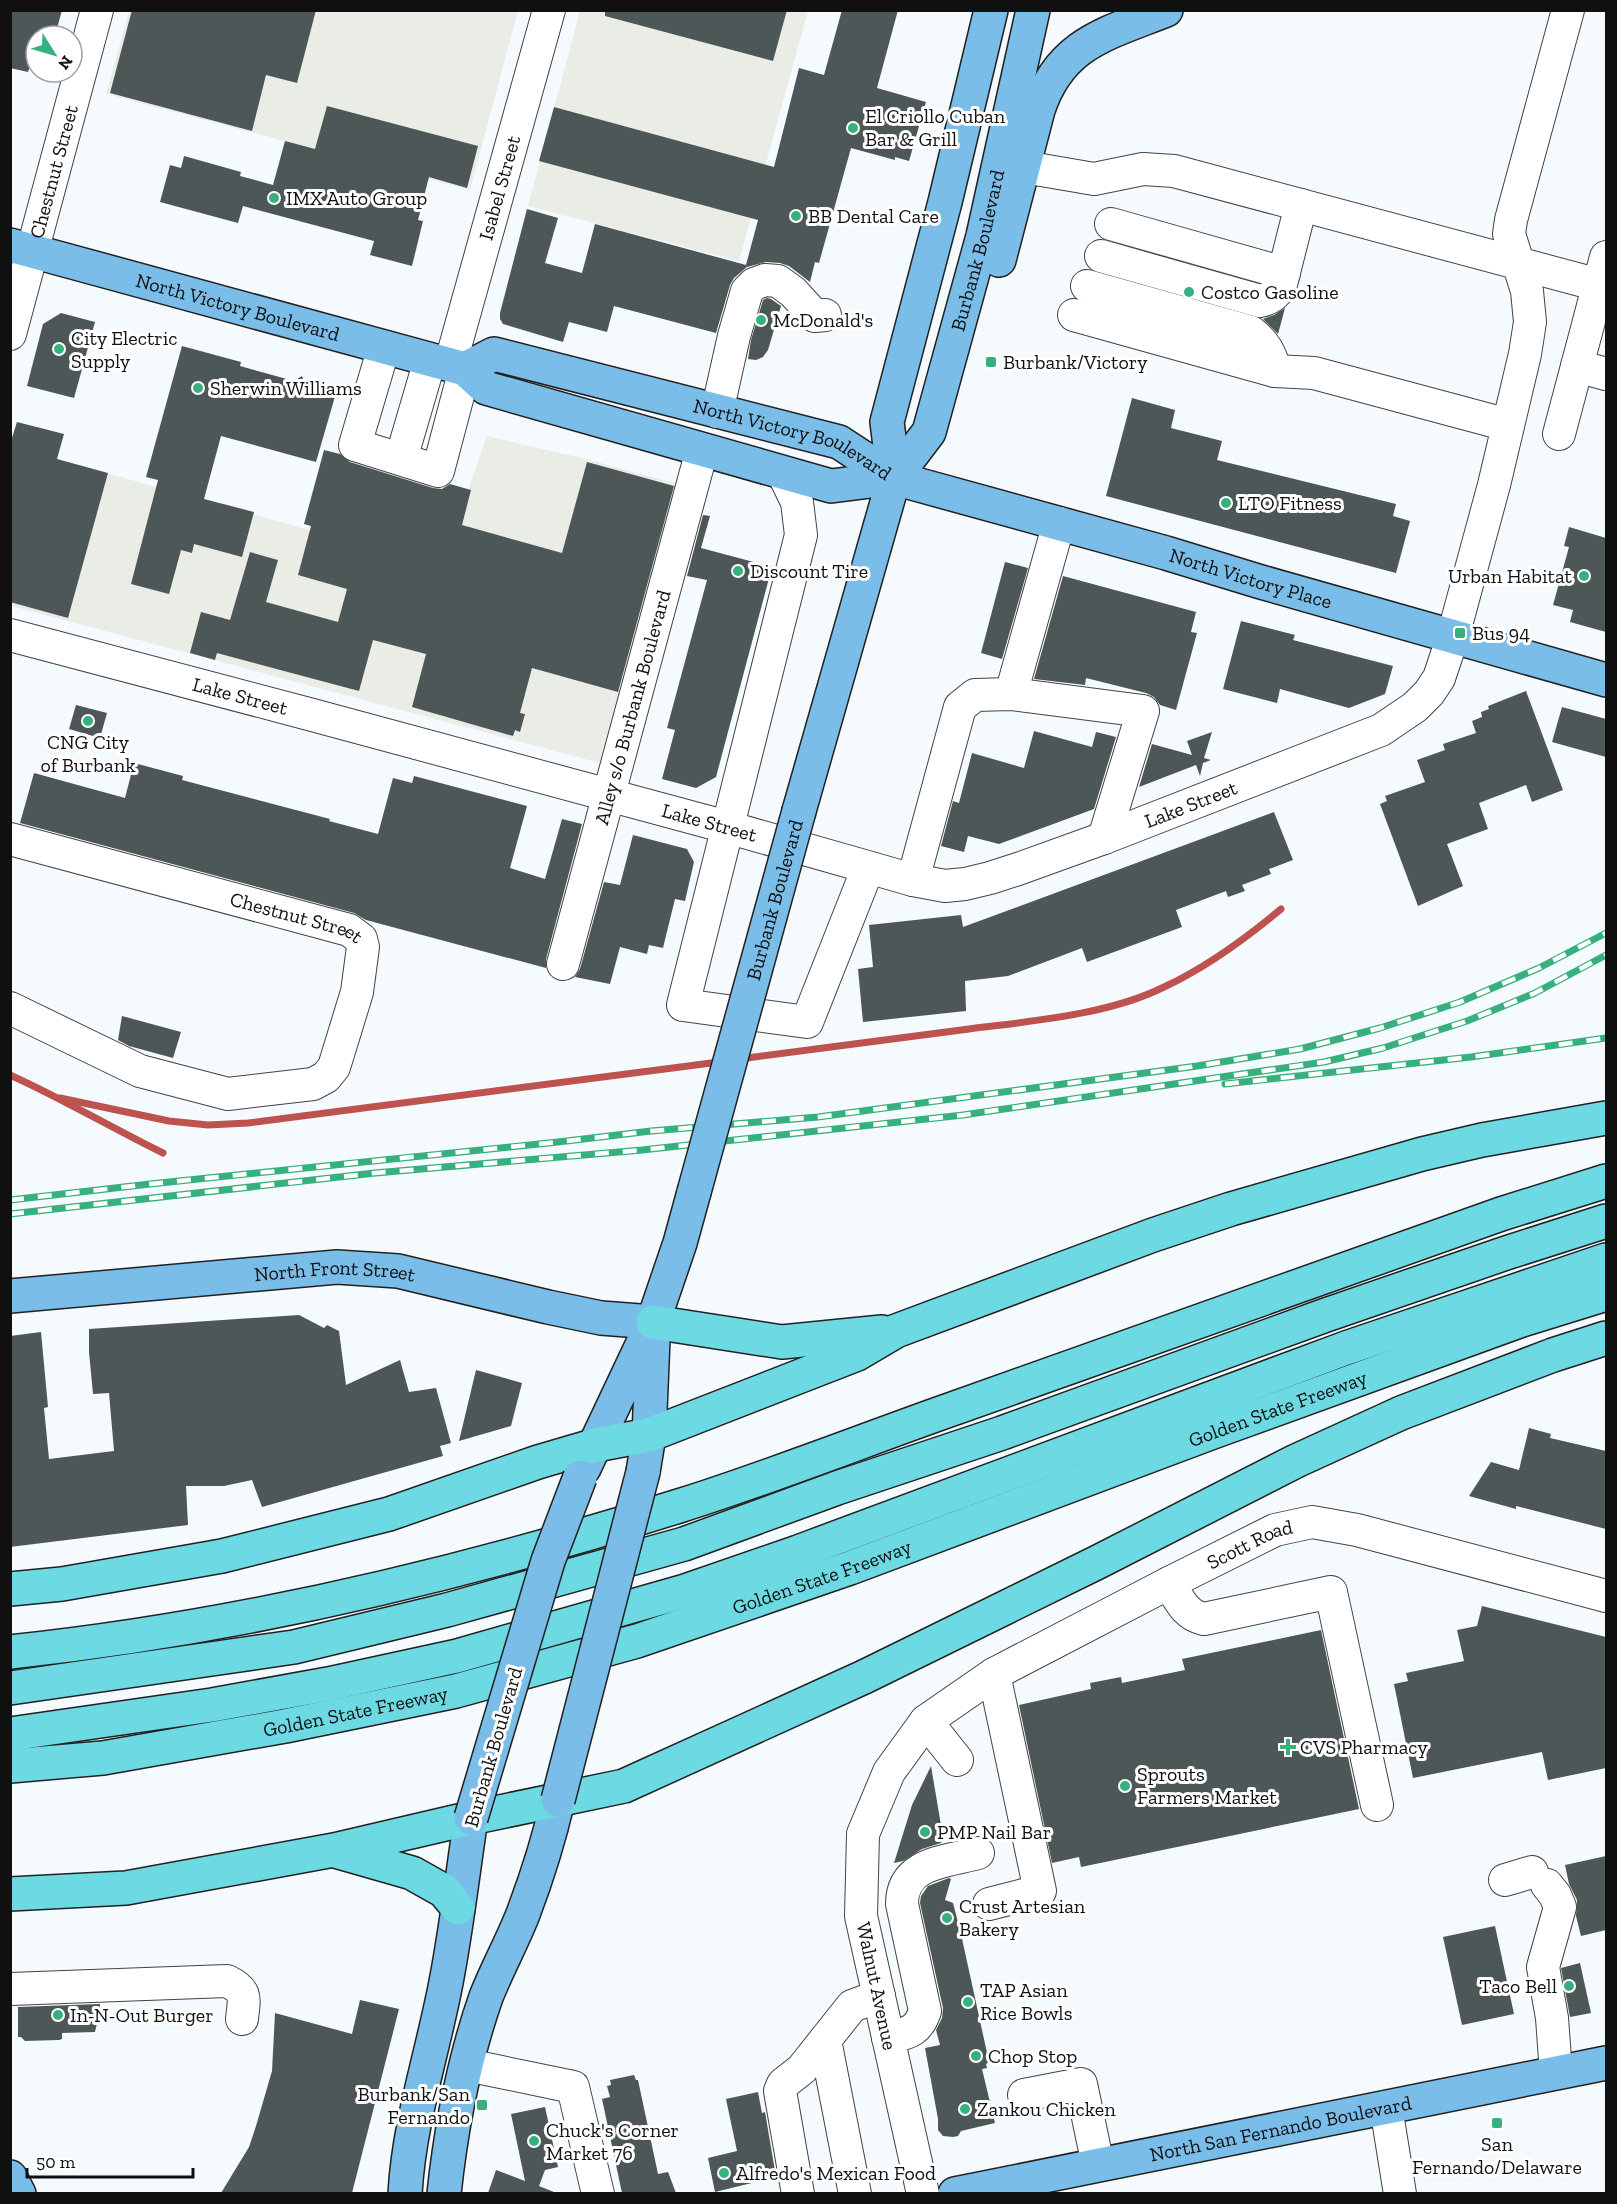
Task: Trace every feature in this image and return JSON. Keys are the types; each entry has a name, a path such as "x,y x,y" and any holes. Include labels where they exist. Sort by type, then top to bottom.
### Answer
{"highway":[{"path":"10,1589 63,1584 233,1553 389,1514 538,1462 596,1445 649,1435 857,1354 896,1331 1153,1235 1231,1209 1422,1154 1482,1140 1606,1118"},
{"path":"10,1652 87,1644 211,1623 344,1597 490,1562 685,1504 1490,1218 1606,1181"},
{"path":"10,1688 294,1647 447,1610 684,1544 837,1488 1002,1433 1326,1315 1606,1221"},
{"path":"10,1734 212,1705 328,1684 457,1656 685,1591 820,1544 1346,1348 1606,1260"},
{"name":"Golden State Freeway","path":"10,1767 103,1758 285,1726 456,1691 637,1641 850,1568 1213,1432 1511,1324 1606,1294"},
{"path":"653,1323 782,1342 896,1331"},
{"path":"10,1894 126,1888 334,1850 624,1786 822,1696 1086,1568 1296,1461 1401,1413 1553,1355 1606,1338"},
{"path":"334,1850 412,1873 444,1891 458,1908"}],"main road":[{"name":"Burbank Boulevard","path":"405,2193 411,2147 447,1978 471,1818 548,1560 580,1477 653,1323 680,1243 894,478 929,432 985,225 1033,10"},
{"path":"952,347 980,310 990,291 1044,92 1053,75 1065,60 1097,39 1166,10"},
{"name":"Burbank Boulevard","path":"894,478 887,422 994,11"},
{"name":"North Victory Boulevard","path":"21,248 449,364 486,388 831,486 894,478"},
{"name":"North Victory Boulevard","path":"449,364 494,354 839,442 894,478"},
{"name":"North Victory Place","path":"894,478 1606,680"},
{"name":"North Front Street","path":"10,1296 337,1267 398,1271 601,1318 653,1323"},
{"name":"Burbank Boulevard","path":"450,2191 452,2133 467,2065 487,1997 523,1915 546,1850 643,1472 649,1435 653,1323"},
{"name":"North San Fernando Boulevard","path":"955,2193 1606,2063"},
{"path":"10,2177 19,2193"}],"street":[{"name":"Chestnut Street","path":"10,334 21,248 97,10"},
{"name":"Isabel Street","path":"384,347 355,445 400,459 449,364 549,10"},
{"name":"Lake Street","path":"10,635 727,827 913,880 945,886 990,878 1104,838 1381,730 1415,707 1430,693 1439,678 1453,636 1508,425 1530,322 1527,291 1509,234 1511,220 1568,10"},
{"path":"1024,167 1094,179 1143,169 1174,171 1518,264 1603,271 1592,370 1559,434"},
{"path":"1101,256 1260,301 1271,298 1280,288 1301,205"},
{"path":"1111,224 1284,273"},
{"path":"717,412 747,291 754,284 765,280 778,281 793,292 815,315 825,315"},
{"path":"1087,286 1251,332 1266,347 1272,357 1275,371"},
{"path":"1074,315 1275,371 1314,373 1508,425"},
{"name":"Alley s/o Burbank Boulevard","path":"563,964 702,450"},
{"path":"783,473 797,502 801,535 682,1005 807,1022 868,867"},
{"path":"1011,694 1059,523"},
{"path":"913,880 960,707 975,694 1011,694 1143,711 1104,838"},
{"name":"Chestnut Street","path":"10,839 349,930 361,939 363,946 357,992 334,1067 326,1077 313,1084 228,1094 140,1071 10,1008"},
{"name":"Scott Road","path":"926,1721 994,1674 1168,1583 1275,1530 1312,1522 1357,1530 1606,1596"},
{"path":"1168,1583 1186,1611 1194,1617 1204,1619 1331,1592 1377,1805"},
{"path":"989,1904 1040,1891 994,1674"},
{"path":"926,1721 957,1760"},
{"name":"Walnut Avenue","path":"923,2193 861,1916 863,1834 889,1772 926,1721"},
{"path":"888,2038 911,2032 921,2023 925,2011 902,1904 902,1892 908,1878 918,1869 978,1853"},
{"path":"1528,1879 1555,1895 1560,1908 1543,1967 1552,2018 1556,2073"},
{"path":"10,1989 227,1981 236,1985 243,1992 242,2019"},
{"path":"798,2193 780,2091 783,2084 802,2069 852,2006 879,1996"},
{"path":"825,2040 855,2193"},
{"path":"467,2065 573,2087 598,2193"},
{"path":"1024,2095 1081,2084 1098,2165"},
{"path":"1386,2107 1400,2193"}],"shaded area":[{"path":"129,11 518,11 470,190 106,94"},
{"path":"580,11 808,11 739,261 528,206"},
{"path":"487,436 586,459 685,486 604,764 11,606 10,446 441,567"}],"building":[{"path":"10,10 62,10 58,24 24,24 24,71 10,68"},
{"path":"132,10 316,10 297,83 266,75 252,131 110,93"},
{"path":"605,10 787,10 773,61 605,16"},
{"path":"842,10 898,10 877,88 926,102 909,161 895,157 895,160 851,148 819,263 815,262 810,282 789,266 780,263 766,262 747,267 734,278 730,285 716,333 614,306 607,332 569,322 563,342 503,324 500,313 527,209 558,218 545,263 582,273 595,224 746,265 758,220 539,161 554,107 774,167 799,68 824,75"},
{"path":"327,106 478,146 467,188 429,177 418,220 423,221 412,266 370,255 374,241 243,206 238,223 160,202 170,165 181,168 184,156 241,172 240,176 273,185 285,141 315,149"},
{"path":"767,298 781,306 768,350 763,357 756,360 748,359 763,300"},
{"path":"1285,308 1278,334 1263,319"},
{"path":"61,313 95,322 74,398 27,386 43,324"},
{"path":"182,346 241,362 240,366 294,381 302,376 305,384 336,393 316,462 221,436 204,499 254,512 242,557 194,544 192,553 181,550 169,594 131,584 158,480 146,477"},
{"path":"1132,398 1175,410 1171,428 1222,441 1217,460 1396,504 1393,516 1410,521 1396,573 1106,496"},
{"path":"17,422 64,434 57,459 108,473 68,618 10,602 10,444"},
{"path":"324,450 340,454 350,462 433,488 442,489 450,484 471,490 462,525 562,553 587,462 674,486 618,692 532,668 520,713 525,714 520,732 515,730 513,736 412,707 426,654 373,640 359,691 217,653 215,660 190,653 201,612 230,620 250,552 278,560 266,602 338,622 347,589 298,575 311,526 304,524"},
{"path":"703,515 710,516 701,548 772,567 716,777 696,788 662,779 675,730 667,728 707,580 687,576"},
{"name":"Urban Habitat","path":"1569,527 1606,538 1606,632 1570,622 1573,610 1553,605 1569,547 1564,546"},
{"path":"1005,562 1028,568 1002,659 981,653"},
{"path":"1063,576 1196,612 1191,632 1197,633 1176,710 1160,705 1154,697 1146,693 1086,678 1085,685 1034,679"},
{"path":"1241,621 1295,635 1293,640 1393,666 1385,694 1349,708 1280,689 1277,703 1223,689"},
{"path":"1526,691 1563,790 1532,802 1526,785 1479,803 1488,829 1447,844 1463,886 1418,906 1380,804 1387,801 1385,796 1425,782 1417,760 1445,750 1443,744 1476,733 1472,721 1482,717 1481,712 1489,709 1488,706"},
{"name":"CNG City of Burbank","path":"76,705 107,713 100,738 69,729"},
{"path":"1562,707 1606,719 1606,757 1552,742"},
{"path":"1034,731 1092,747 1096,732 1116,737 1094,809 999,844 968,836 964,852 941,846 953,801 959,803 972,753 1024,768"},
{"path":"1212,732 1204,758 1211,760 1203,763 1200,776 1196,765 1139,787 1152,744 1192,755 1187,741"},
{"path":"134,763 183,776 182,780 378,834 393,778 412,783 414,776 527,806 510,868 545,879 562,819 582,824 546,959 546,968 366,920 354,913 20,823 34,773 125,798"},
{"path":"1274,812 1293,860 1269,869 1271,874 1242,885 1245,891 1228,897 1226,891 1176,910 1182,927 1087,962 1082,948 1008,976 965,981 966,1011 863,1022 858,969 873,967 869,925 961,915 963,927"},
{"path":"633,835 687,849 694,862 685,901 675,899 663,948 649,945 647,954 620,947 610,984 575,977 580,969 604,882 620,885"},
{"path":"122,1016 181,1032 173,1058 129,1046 118,1040"},
{"path":"299,1315 324,1328 327,1325 339,1331 346,1385 400,1360 409,1392 436,1388 451,1443 440,1446 443,1456 262,1507 252,1480 224,1486 186,1486 188,1525 10,1547 10,1336 41,1332 48,1407 44,1408 49,1459 114,1451 109,1393 93,1394 89,1329"},
{"path":"476,1370 522,1383 511,1426 459,1441"},
{"path":"1529,1428 1551,1434 1550,1438 1606,1451 1606,1529 1469,1496 1491,1462 1519,1470"},
{"path":"1482,1606 1606,1637 1606,1768 1548,1780 1542,1752 1413,1778 1394,1684 1408,1681 1406,1673 1464,1661 1457,1630 1477,1626"},
{"path":"1321,1630 1359,1809 1081,1867 1079,1857 1052,1863 1019,1705 1091,1689 1090,1683 1121,1677 1122,1683 1185,1670 1182,1659"},
{"path":"931,1766 943,1837 941,1843 922,1849 903,1861 894,1863 912,1805"},
{"path":"1606,1856 1606,1930 1581,1936 1576,1916 1577,1900 1569,1884 1565,1865"},
{"path":"951,1879 945,1900 953,1903 961,1934 989,2062 986,2064 987,2068 982,2069 995,2123 961,2131 958,2136 953,2137 943,2136 938,2130 925,2048 940,2045 936,2030 942,2018 943,2008 920,1903 921,1896 928,1886"},
{"path":"1495,1926 1514,2014 1462,2025 1443,1937"},
{"path":"1580,1963 1591,2013 1570,2017 1561,1968"},
{"path":"360,2000 399,2009 352,2193 221,2193 249,2147 256,2126 272,2071 275,2013 352,2034"},
{"name":"In-N-Out Burger","path":"100,2004 100,2020 98,2019 95,2032 62,2033 62,2039 59,2040 25,2041 18,2037 18,2007"},
{"path":"634,2075 638,2080 658,2174 668,2172 676,2193 622,2193 602,2099 610,2097 607,2086 611,2085 610,2080"},
{"path":"758,2092 762,2113 765,2112 776,2177 715,2192 708,2158 737,2151 726,2099"},
{"name":"Chuck's Corner Market 76","path":"545,2107 558,2167 545,2170 539,2186 554,2192 488,2193 496,2170 525,2181 511,2114"}],"waterway":[{"path":"739,1059 1043,1020 1119,1004 1142,997 1195,971 1239,942 1281,909"},
{"path":"60,1098 169,1121 208,1125 248,1123 719,1062"},
{"path":"10,1075 163,1153"}],"railway":[{"path":"10,1200 651,1131 818,1117 1197,1066 1300,1049 1380,1028 1460,1002 1539,968 1606,933"},
{"path":"10,1214 375,1173 642,1150 963,1115 1324,1062 1383,1048 1467,1021 1535,993 1606,955"},
{"path":"1225,1084 1471,1057 1606,1038"}],"place":[{"name":"El Criollo Cuban Bar & Grill","path":"853,128"},
{"name":"IMX Auto Group","path":"274,198"},
{"name":"BB Dental Care","path":"796,216"},
{"name":"Costco Gasoline","path":"1189,292"},
{"name":"McDonald's","path":"761,320"},
{"name":"City Electric Supply","path":"59,349"},
{"name":"Burbank/Victory","path":"991,362"},
{"name":"Sherwin Williams","path":"198,388"},
{"name":"LTO Fitness","path":"1226,503"},
{"name":"Discount Tire","path":"738,571"},
{"name":"Urban Habitat","path":"1584,576"},
{"name":"Bus 94","path":"1460,633"},
{"name":"CNG City of Burbank","path":"88,721"},
{"name":"CVS Pharmacy","path":"1288,1747"},
{"name":"Sprouts Farmers Market","path":"1125,1786"},
{"name":"PMP Nail Bar","path":"925,1832"},
{"name":"Crust Artesian Bakery","path":"947,1918"},
{"name":"Taco Bell","path":"1569,1986"},
{"name":"TAP Asian Rice Bowls","path":"968,2002"},
{"name":"In-N-Out Burger","path":"58,2015"},
{"name":"Chop Stop","path":"976,2056"},
{"name":"Burbank/San Fernando","path":"482,2105"},
{"name":"Zankou Chicken","path":"965,2109"},
{"name":"San Fernando/Delaware","path":"1497,2123"},
{"name":"Chuck's Corner Market 76","path":"534,2141"},
{"name":"Alfredo's Mexican Food","path":"724,2173"}]}
